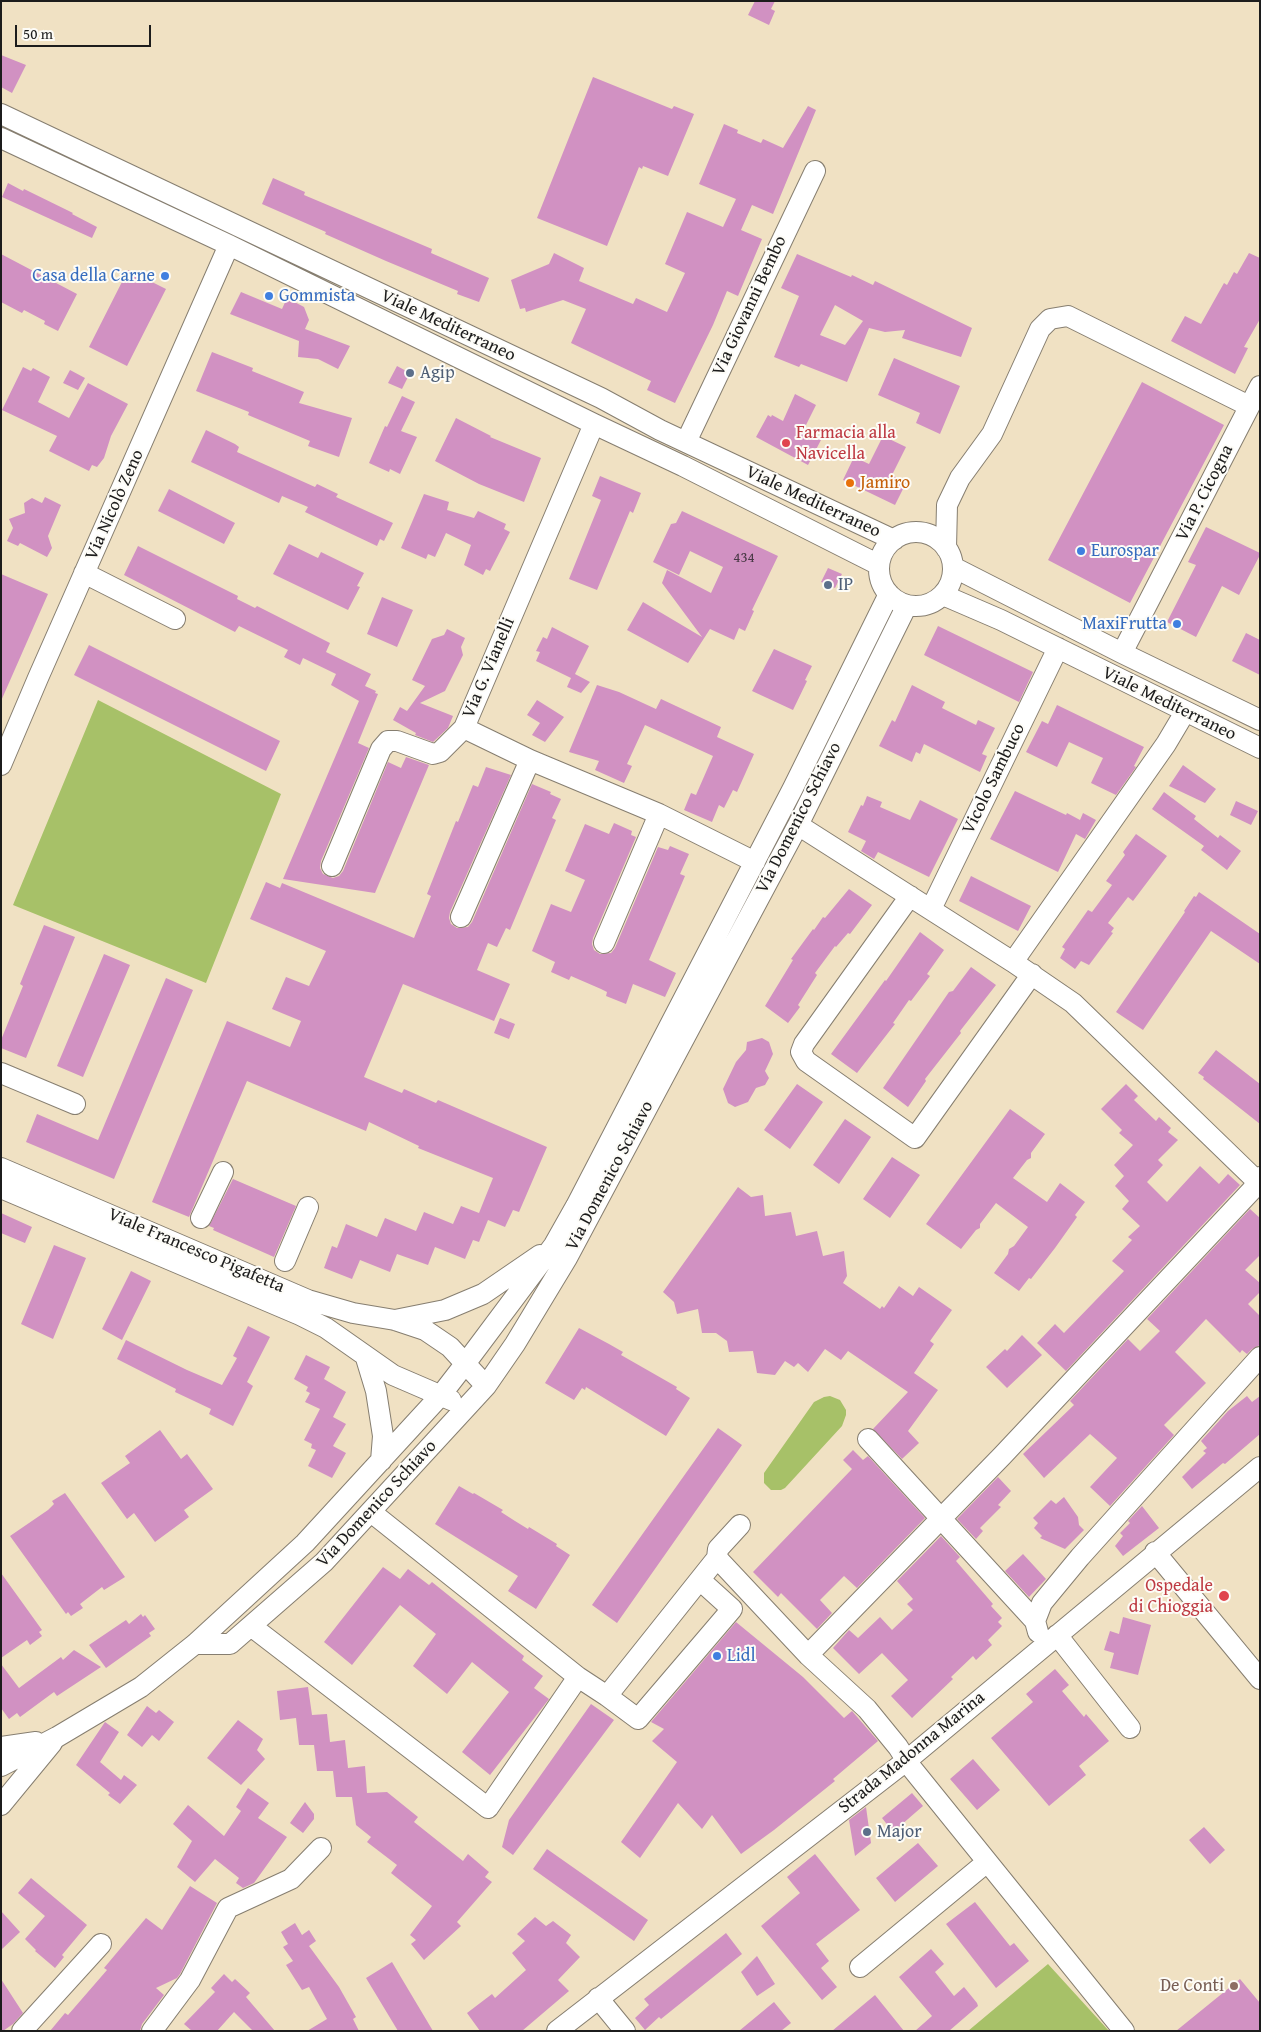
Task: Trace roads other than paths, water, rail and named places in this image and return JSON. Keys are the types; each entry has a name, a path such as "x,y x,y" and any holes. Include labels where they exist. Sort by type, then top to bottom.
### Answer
{"street":[{"name":"Viale Mediterraneo","path":"1,114 601,398 686,442 894,540"},
{"name":"Viale Mediterraneo","path":"1,138 229,245 683,466 879,565"},
{"name":"Via Giovanni Bembo","path":"686,442 815,171"},
{"name":"Via Nicolò Zeno","path":"1,765 229,245"},
{"path":"947,505 952,577 943,595 926,605 907,605 897,601 883,586 880,576 879,565 887,547 901,536 915,532 947,505 960,478 992,434 1040,329 1050,319 1068,316 1249,406"},
{"name":"Via P. Cicogna","path":"1122,653 1260,386"},
{"name":"Via G. Vianelli","path":"594,424 464,728 530,760 659,814 755,862"},
{"path":"915,532 934,537 950,558"},
{"name":"Viale Mediterraneo","path":"950,558 1122,653 1260,720"},
{"path":"84,573 175,619"},
{"name":"Via Domenico Schiavo","path":"1,1766 54,1738 141,1687 194,1644 305,1543 441,1395 465,1364 554,1245 595,1171 793,788 889,594"},
{"name":"Viale Mediterraneo","path":"943,595 1058,648 1260,748"},
{"name":"Via Domenico Schiavo","path":"194,1644 230,1644 324,1562 486,1386 516,1344 567,1258 798,825 907,605"},
{"name":"Vicolo Sambuco","path":"931,909 1058,648"},
{"path":"1013,962 1166,744 1185,712"},
{"path":"332,866 381,749 388,741 397,740 433,754 440,752 464,728"},
{"path":"461,917 530,760"},
{"path":"604,943 659,814"},
{"path":"798,825 1032,974 1073,1003 1259,1181 942,1518 808,1655"},
{"path":"910,896 804,1044 802,1052 806,1061 916,1138 1032,974"},
{"path":"1,1073 75,1104"},
{"name":"Viale Francesco Pigafetta","path":"1,1168 120,1230 326,1328 366,1358 392,1374 466,1407"},
{"path":"201,1218 223,1172"},
{"name":"Viale Francesco Pigafetta","path":"1,1188 308,1300 353,1313 395,1320 425,1330 450,1346 486,1386"},
{"path":"286,1261 308,1207"},
{"name":"Viale Francesco Pigafetta","path":"395,1320 445,1310 483,1294 554,1245"},
{"path":"1035,1620 1042,1603 1080,1557 1260,1357"},
{"path":"366,1358 376,1391 383,1436 381,1461"},
{"path":"868,1439 1035,1620 1040,1637 1051,1640 1130,1728"},
{"name":"Strada Madonna Marina","path":"557,2031 906,1761 1155,1552 1260,1467"},
{"path":"371,1512 578,1677 638,1719 732,1609 700,1580"},
{"path":"607,1696 717,1558 718,1549 740,1525"},
{"path":"1155,1552 1260,1679"},
{"path":"717,1558 808,1655 867,1709 898,1747 906,1761 1124,2031"},
{"path":"251,1626 488,1808 578,1677"},
{"path":"1,1747 54,1738"},
{"name":"Via Domenico Schiavo","path":"1,1805 54,1738"},
{"path":"152,2031 190,1980 228,1908 291,1879 322,1848"},
{"path":"860,1967 988,1862"},
{"path":"22,2031 101,1944"},
{"path":"598,1998 624,2031"}],"place":[{"name":"Casa della Carne","path":"165,276"},
{"name":"Gommista","path":"269,296"},
{"name":"Agip","path":"410,373"},
{"name":"Farmacia alla Navicella","path":"786,443"},
{"name":"Jamiro","path":"850,483"},
{"name":"Eurospar","path":"1081,551"},
{"name":"IP","path":"828,585"},
{"name":"MaxiFrutta","path":"1177,624"},
{"name":"Ospedale di Chioggia","path":"1224,1596"},
{"name":"Lidl","path":"717,1656"},
{"name":"Major","path":"867,1832"},
{"name":"De Conti","path":"1234,1986"}]}
